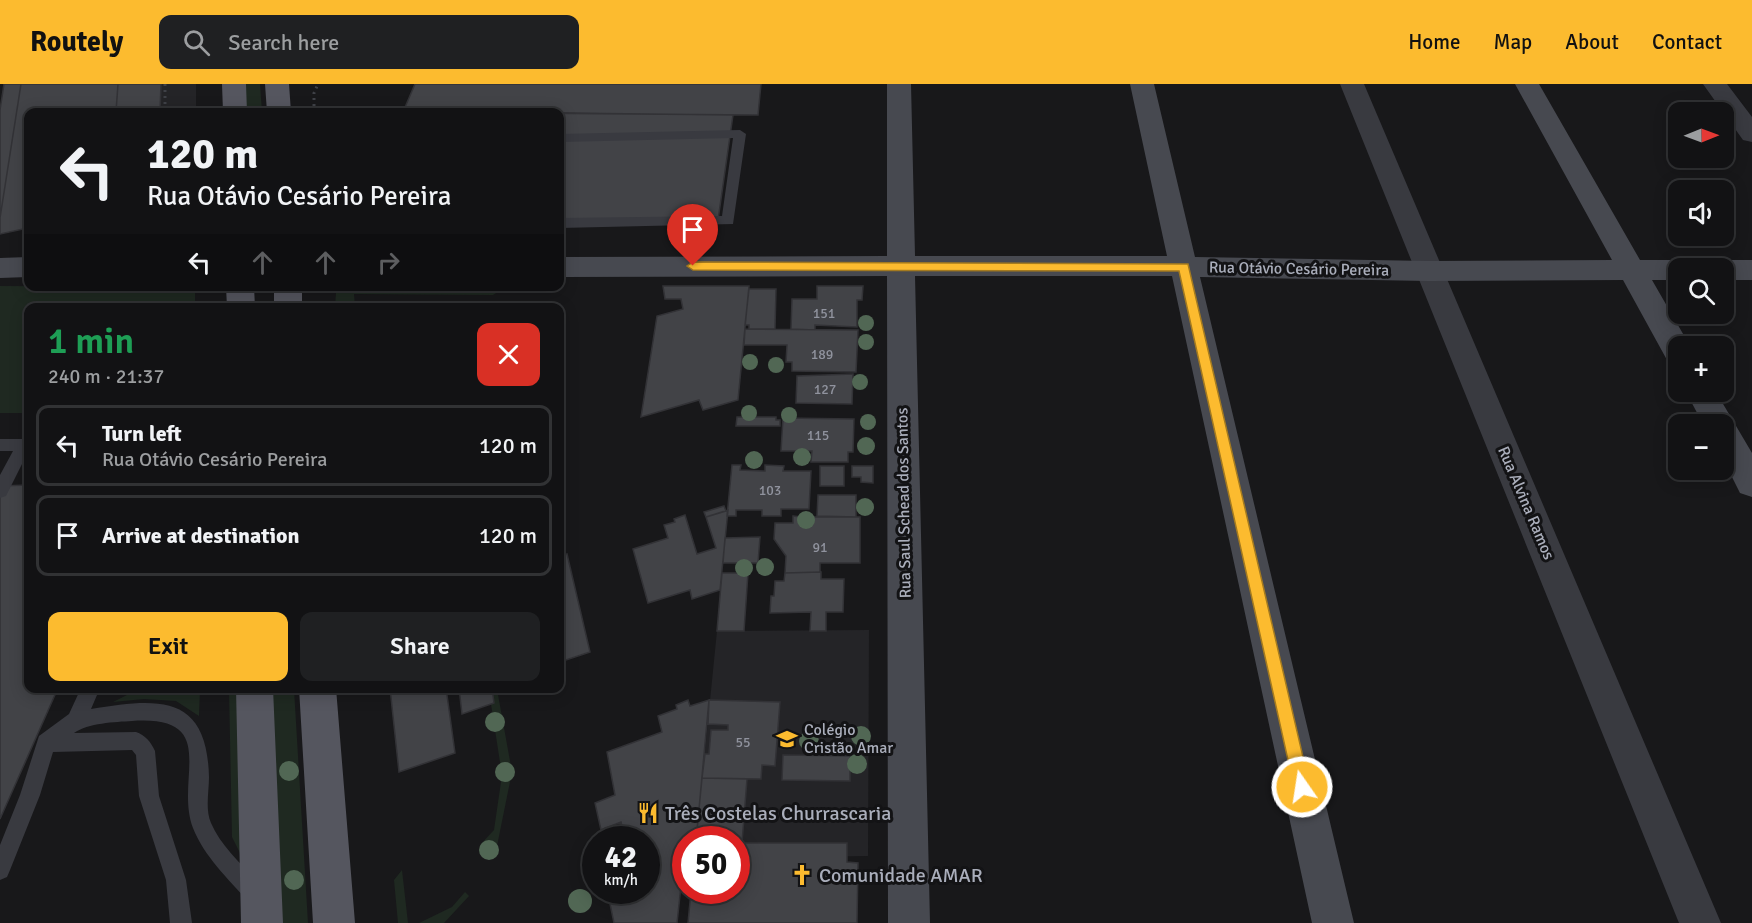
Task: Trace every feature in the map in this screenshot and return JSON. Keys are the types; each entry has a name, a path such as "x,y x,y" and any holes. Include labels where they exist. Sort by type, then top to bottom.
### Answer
{"main road":[{"path":"234,84 235,108"},
{"path":"277,84 279,108"},
{"name":"Rua Saul Schead dos Santos","path":"899,84 909,923"},
{"path":"1142,84 1333,923"},
{"path":"1527,84 1669,336"},
{"path":"0,268 24,267"},
{"name":"Rua Otávio Cesário Pereira","path":"564,267 1668,270"},
{"path":"1734,270 1752,270"},
{"path":"1734,450 1752,483"},
{"path":"254,693 262,912"},
{"path":"317,693 334,923"}],"street":[{"name":"Rua Alvina Ramos","path":"1352,84 1700,923"},
{"path":"1715,84 1752,134"}],"lane":[{"path":"564,138 740,134 728,221 564,223"},
{"path":"0,445 24,445"},
{"path":"0,491 24,449"},
{"path":"0,870 30,795 46,743 76,720 89,693"},
{"path":"76,720 155,711 174,716 188,726 195,736 199,769 200,820 212,844 262,912"},
{"path":"46,743 136,741 145,751 149,796 176,880 182,912 181,923"}],"path":[{"path":"165,84 165,108"},
{"path":"314,108 314,93 318,84"}],"shaded area":[{"path":"161,84 196,84 196,108 160,108"},
{"path":"243,84 260,84 262,108 245,108"},
{"path":"0,286 24,286 24,291 195,291 195,303 24,303 24,413 0,413"},
{"path":"339,291 499,291 493,295 354,294 355,303 335,303 336,293"},
{"name":"Colégio Cristão Amar","path":"869,630 868,856 750,858 750,826 697,826 717,631"},
{"path":"131,693 200,693 199,716 176,701 144,699 113,702"},
{"path":"229,693 240,693 244,861 232,837"},
{"path":"269,693 294,693 308,923 279,923"},
{"path":"493,693 498,693 512,772 497,846 485,856 481,853 480,845 494,830 502,775 491,704 494,703"},
{"path":"402,870 408,923 398,923 394,880"},
{"path":"465,892 469,896 444,923 419,923 452,907"}],"building":[{"path":"4,84 21,84 0,218 0,110"},
{"path":"21,84 118,84 116,108 24,108 24,229 0,234 0,218"},
{"path":"118,84 161,84 160,108 116,108"},
{"path":"415,84 761,84 758,115 564,113 564,108 405,108"},
{"path":"564,113 733,115 718,220 564,222"},
{"path":"663,286 749,286 738,400 703,410 699,400 641,417 657,316 683,309 681,299 665,299"},
{"path":"817,286 863,286 862,300 857,300 857,327 815,325 815,330 791,329 792,299 817,299"},
{"path":"749,289 776,289 775,329 749,329 749,325 745,325"},
{"path":"745,329 858,330 856,372 792,371 792,362 786,362 787,345 744,345"},
{"path":"853,374 852,404 796,403 797,376"},
{"path":"737,417 776,417 776,420 780,420 780,426 736,426"},
{"path":"783,418 854,419 853,452 848,452 848,462 811,462 812,451 781,451"},
{"path":"732,465 741,465 740,470 765,471 765,465 784,466 783,471 811,471 809,509 781,509 781,516 762,516 762,510 736,510 736,516 727,516"},
{"path":"820,466 844,466 844,486 820,486"},
{"path":"852,466 873,466 873,483 861,482 861,477 852,477"},
{"path":"24,485 24,693 56,693 0,819 0,486"},
{"path":"818,495 856,495 856,517 817,516"},
{"path":"724,506 726,511 706,517 704,512"},
{"path":"728,510 720,590 692,599 690,590 648,603 633,549 668,538 664,525 675,522 674,519 685,515 697,554 716,548 706,517"},
{"path":"793,516 801,517 801,523 813,523 814,517 860,517 860,563 820,563 820,572 785,573 786,556 774,539 775,523 793,523"},
{"path":"760,537 758,563 723,563 725,538"},
{"path":"567,554 590,652 564,661 564,555"},
{"path":"821,572 821,579 844,579 843,612 826,612 826,631 810,631 811,612 770,613 775,581 784,581 785,573"},
{"path":"722,573 748,573 744,631 717,631"},
{"path":"391,693 447,693 455,753 399,772"},
{"path":"460,693 493,693 494,703 462,714"},
{"name":"Três Costelas Churrascaria","path":"688,700 690,706 709,700 697,826 672,826 672,904 679,904 677,923 614,923 610,904 660,904 660,826 622,826 621,822 611,826 600,826 595,803 615,795 607,752 662,732 658,716 677,709 676,705"},
{"path":"709,700 780,702 775,766 762,765 761,779 702,778 705,754 709,754 711,730 728,730 728,725 708,724"},
{"path":"783,755 850,756 850,781 782,780"},
{"name":"Comunidade AMAR","path":"702,778 747,779 743,826 697,826"},
{"name":"Comunidade AMAR","path":"750,843 847,843 847,862 858,863 857,923 688,923 690,904 750,904"}],"place":[{"name":"Colégio Cristão Amar","path":"787,739"},
{"name":"Três Costelas Churrascaria","path":"648,813"},
{"name":"Comunidade AMAR","path":"802,875"}],"route":[{"path":"693,266 1184,267 1302,787"}]}
